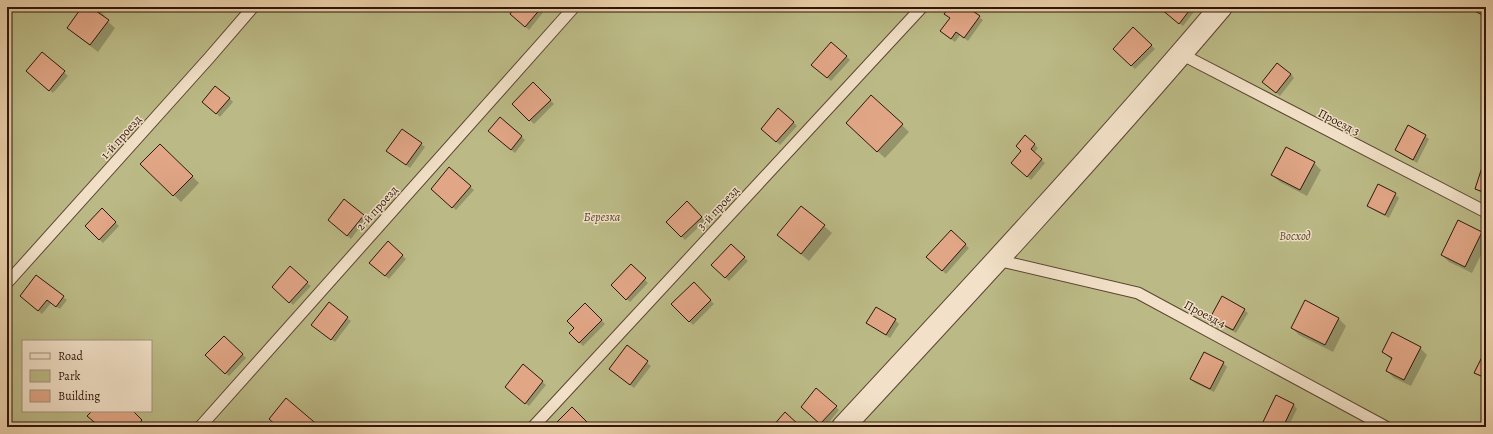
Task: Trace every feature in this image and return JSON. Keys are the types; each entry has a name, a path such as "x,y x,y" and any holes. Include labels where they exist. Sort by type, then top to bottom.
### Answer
{"street":[{"path":"843,427 997,260 1181,54 1221,7"}],"lane":[{"name":"1-й проезд","path":"7,283 253,7"},
{"name":"2-й проезд","path":"200,427 574,7"},
{"name":"3-й проезд","path":"533,427 922,7"},
{"name":"Проезд 3","path":"1181,54 1486,212"},
{"name":"Проезд 4","path":"997,260 1138,292 1386,427"}],"green space":[{"name":"Березка","path":"7,7 1486,7 1486,427 7,427"}],"building":[{"path":"82,7 98,7 99,8 96,11 109,20 90,45 67,28"},
{"path":"515,7 542,7 525,27 510,14"},
{"path":"949,7 967,7 980,16 964,38 956,32 951,39 940,31 950,18 944,14"},
{"path":"1163,7 1192,7 1179,24 1161,9"},
{"path":"1475,7 1486,7 1486,17 1473,10"},
{"path":"1133,27 1152,45 1131,66 1113,49"},
{"path":"831,42 847,56 827,78 811,65"},
{"path":"42,52 65,71 49,91 26,71"},
{"path":"1277,63 1291,74 1276,93 1262,82"},
{"path":"533,82 551,100 529,121 512,104"},
{"path":"215,86 230,98 216,114 202,102"},
{"path":"871,95 903,124 877,152 846,123"},
{"path":"778,108 794,122 776,142 761,129"},
{"path":"500,117 522,136 511,150 488,131"},
{"path":"1408,125 1426,135 1413,160 1395,150"},
{"path":"402,129 422,143 406,165 386,151"},
{"path":"1025,135 1035,144 1031,149 1042,159 1027,177 1011,163 1021,151 1016,146"},
{"path":"160,144 193,176 173,196 140,164"},
{"path":"1286,147 1315,162 1300,190 1271,175"},
{"path":"1485,158 1486,159 1486,193 1475,189"},
{"path":"449,167 471,186 452,208 431,189"},
{"path":"1378,184 1396,193 1385,215 1367,206"},
{"path":"344,199 364,215 347,236 328,220"},
{"path":"687,201 702,217 681,237 666,222"},
{"path":"801,206 825,225 801,254 777,235"},
{"path":"102,208 116,222 99,240 85,226"},
{"path":"1458,220 1482,232 1465,267 1441,255"},
{"path":"951,230 966,244 942,271 926,257"},
{"path":"388,241 403,255 385,276 369,263"},
{"path":"731,244 745,257 725,278 711,265"},
{"path":"631,264 646,278 626,300 611,285"},
{"path":"290,266 308,282 289,303 272,287"},
{"path":"36,275 64,296 56,307 47,300 38,311 20,296"},
{"path":"694,282 711,300 689,322 671,304"},
{"path":"1222,296 1245,309 1233,330 1210,318"},
{"path":"1305,300 1339,318 1325,345 1291,328"},
{"path":"329,302 348,317 331,340 311,325"},
{"path":"585,303 602,320 579,343 569,333 574,328 567,321"},
{"path":"876,307 896,319 886,335 866,323"},
{"path":"1392,332 1421,347 1404,380 1386,371 1392,358 1382,352"},
{"path":"224,336 243,354 225,374 205,355"},
{"path":"627,345 648,361 630,385 609,369"},
{"path":"1204,352 1224,362 1210,389 1190,379"},
{"path":"1482,357 1486,359 1486,378 1474,373"},
{"path":"523,364 543,381 525,404 505,387"},
{"path":"816,388 837,406 820,424 801,407"},
{"path":"1276,395 1294,404 1283,427 1274,427 1263,422"},
{"path":"286,398 320,427 278,427 269,419"},
{"path":"572,407 591,427 556,427 554,425"},
{"path":"91,412 134,412 142,420 136,427 100,427 87,416"},
{"path":"785,412 801,427 772,427"}],"park label":[{"name":"Восход","path":"1295,236"}]}
